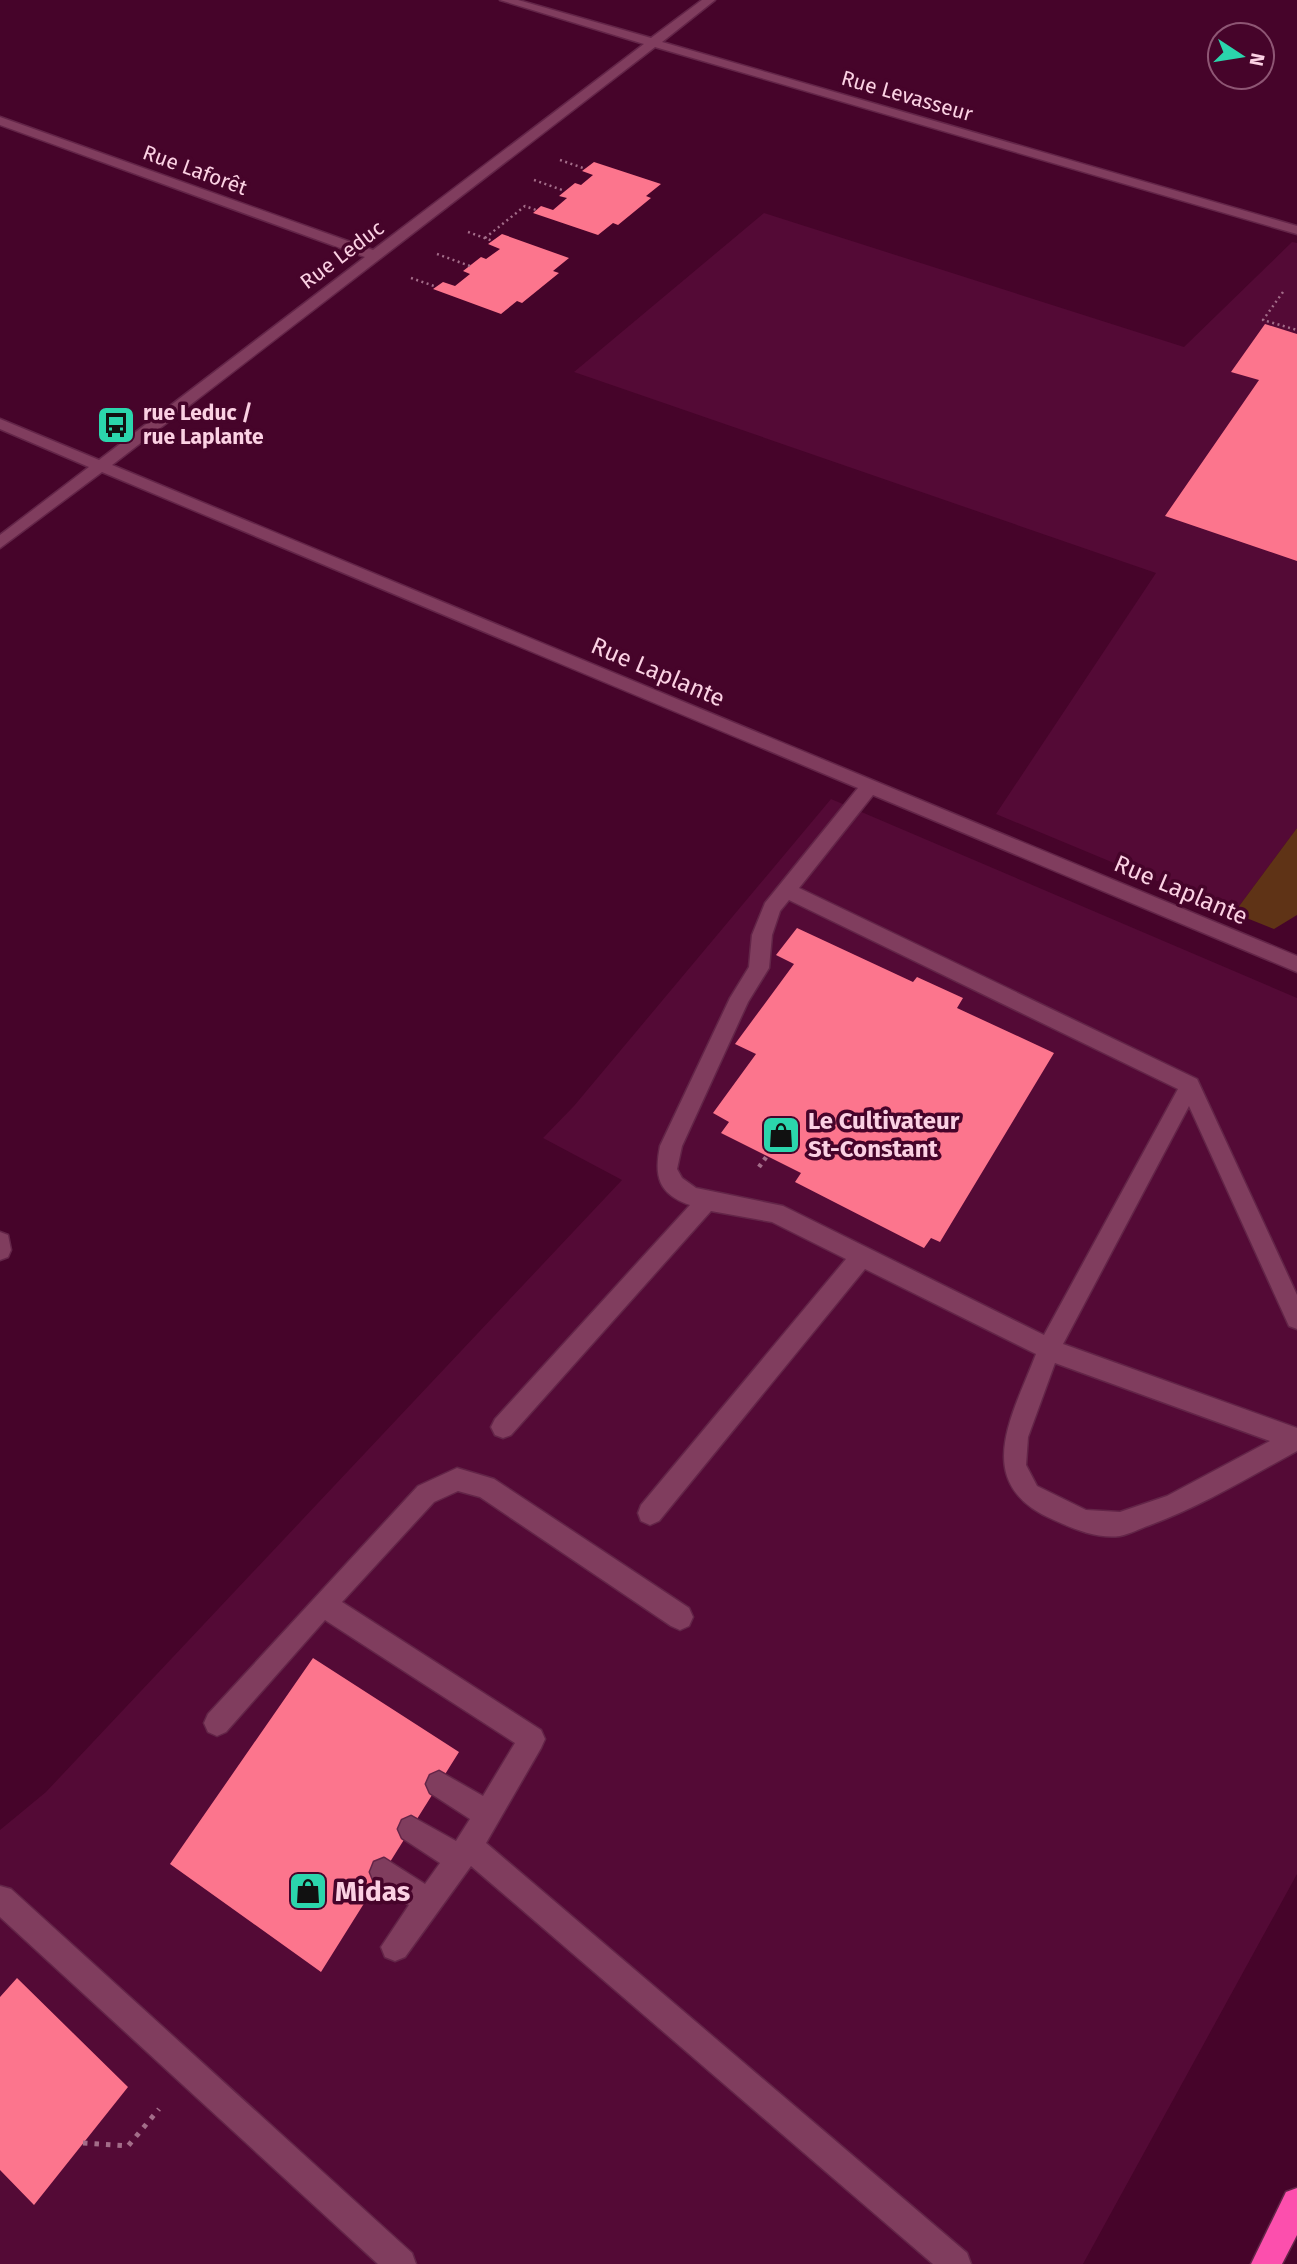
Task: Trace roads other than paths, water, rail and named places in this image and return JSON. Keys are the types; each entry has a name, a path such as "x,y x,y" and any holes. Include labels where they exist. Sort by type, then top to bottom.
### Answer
{"highway":[{"path":"1266,2264 1297,2203"}],"street":[{"name":"Rue Levasseur","path":"506,0 1297,230"},
{"name":"Rue Leduc","path":"0,543 656,44 709,0"},
{"name":"Rue Laforêt","path":"0,121 376,256"},
{"name":"Rue Laplante","path":"0,424 1297,964"},
{"path":"869,787 772,908 762,935 759,968 740,998 671,1146 666,1170 674,1184 689,1195 707,1201 775,1213 1049,1349 1094,1368 1296,1439"},
{"path":"785,890 1190,1085 1297,1319"},
{"path":"1190,1085 1049,1349 1016,1437 1014,1467 1029,1494 1085,1522 1120,1524 1173,1505 1296,1439"},
{"path":"503,1427 707,1201"},
{"path":"650,1513 862,1256"},
{"path":"217,1723 426,1494 457,1479 486,1487 680,1617"},
{"path":"323,1604 532,1739 464,1853 396,1947"},
{"path":"439,1784 487,1814"},
{"path":"411,1829 464,1853 956,2264"},
{"path":"384,1872 428,1902"},
{"path":"1,1899 401,2264"}],"place":[{"name":"rue Leduc / rue Laplante","path":"116,425"},
{"name":"Le Cultivateur St-Constant","path":"781,1135"},
{"name":"Midas","path":"308,1891"}]}
